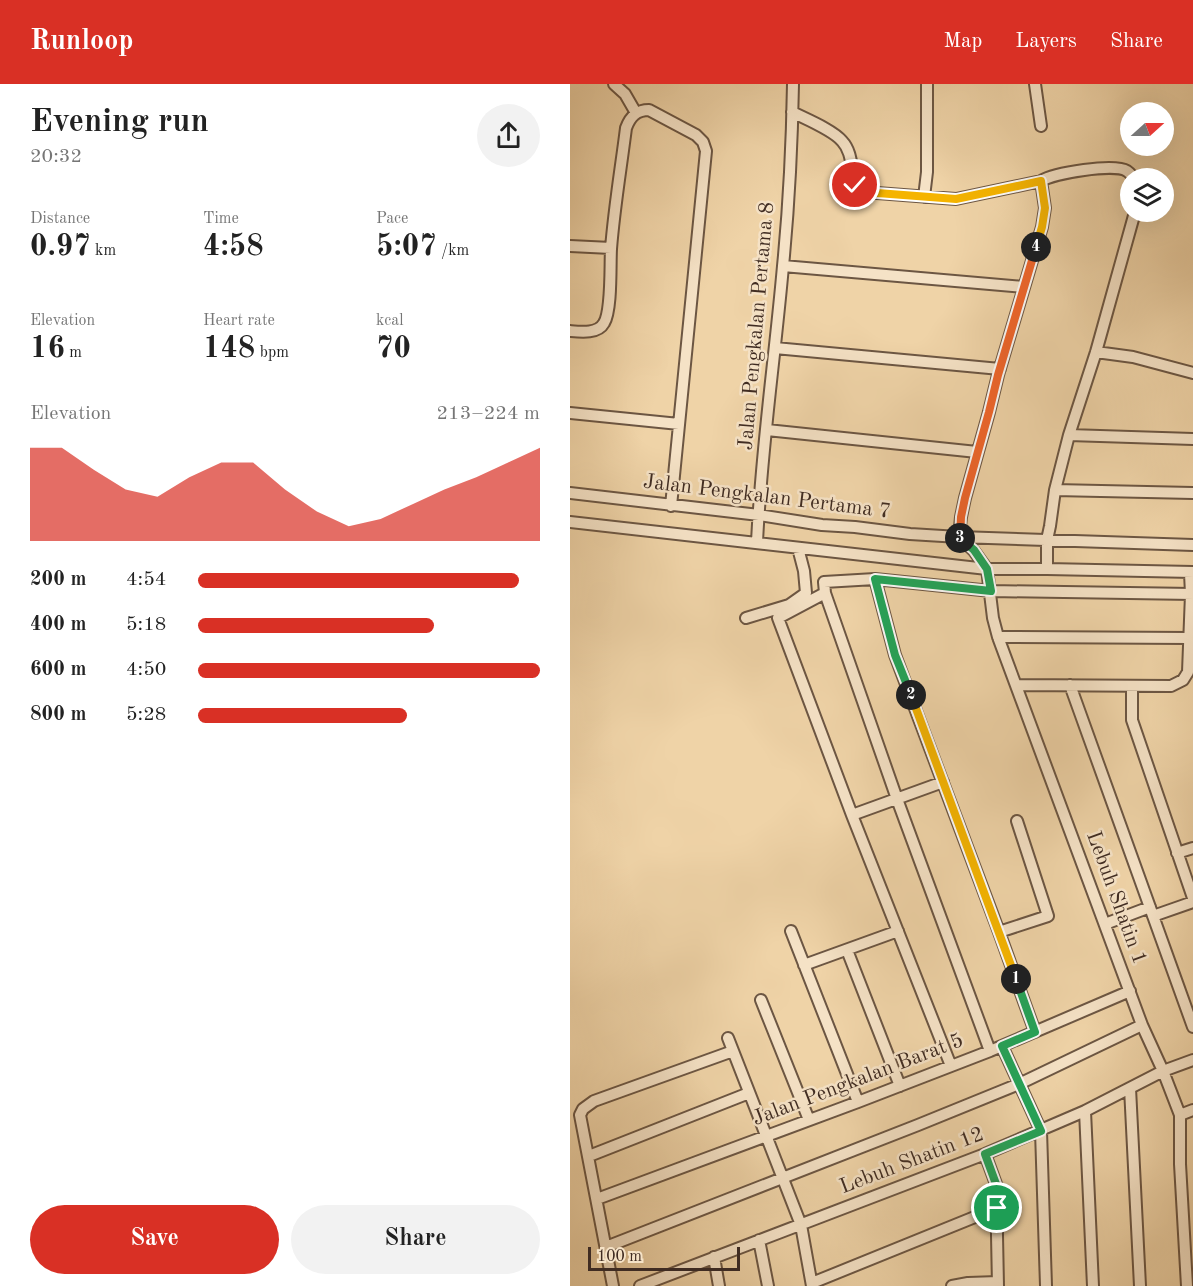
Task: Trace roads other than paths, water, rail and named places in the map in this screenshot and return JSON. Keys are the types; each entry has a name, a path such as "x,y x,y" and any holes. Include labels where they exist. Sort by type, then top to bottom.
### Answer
{"street":[{"path":"614,84 625,94 636,113"},
{"name":"Jalan Pengkalan Pertama 8","path":"758,543 790,182 793,84"},
{"path":"924,196 927,172 927,84"},
{"path":"1035,84 1041,126"},
{"path":"570,331 591,331 598,329 604,323 609,303 611,248 626,128 636,113 649,110 696,135 704,142 706,151 671,506"},
{"path":"792,112 841,138 851,157 855,185 864,192 956,199 1083,170 1120,169"},
{"path":"959,537 961,517 977,452 1044,218 1045,208 1041,181"},
{"path":"1047,569 1047,540 1055,490 1132,222"},
{"path":"570,246 611,248"},
{"path":"783,266 1023,287"},
{"path":"775,348 1000,369"},
{"path":"1096,352 1133,357 1193,373"},
{"path":"570,413 679,424"},
{"path":"767,430 977,452"},
{"path":"1069,435 1193,439"},
{"path":"1055,490 1193,493"},
{"name":"Jalan Pengkalan Pertama 7","path":"570,493 910,534 1193,545"},
{"path":"570,522 987,569 1191,572 1188,672 1183,680 1171,686 1016,685"},
{"name":"Lebuh Shatin 1","path":"959,537 974,550 987,569 993,618 998,637 1142,1024 1180,1115 1180,1164 1188,1226 1190,1286"},
{"path":"746,618 789,605 806,593 804,571 798,548"},
{"path":"951,1066 852,815 778,618 824,588 875,579 991,591 1192,594"},
{"path":"875,579 895,655 1035,1032"},
{"path":"824,588 897,799 990,1051"},
{"path":"998,637 1189,638"},
{"path":"1070,685 1193,1027"},
{"path":"1132,686 1132,720 1193,898"},
{"path":"852,815 943,782"},
{"path":"999,932 1048,916 1017,821"},
{"path":"1177,853 1193,848"},
{"path":"1105,924 1193,902"},
{"path":"791,931 858,1102"},
{"path":"804,965 898,931"},
{"path":"847,950 900,1086"},
{"name":"Jalan Pengkalan Barat 5","path":"597,1198 900,1086 990,1051 1130,991"},
{"path":"761,1000 809,1120"},
{"path":"606,1247 1019,1084 1142,1024"},
{"path":"728,1038 801,1225 812,1285 997,1208"},
{"path":"1002,1046 1041,1131 1046,1286"},
{"path":"613,1286 589,1156 577,1119 583,1109 594,1101 733,1051"},
{"name":"Lebuh Shatin 12","path":"639,1286 985,1154 1085,1111 1163,1071 1193,1060"},
{"path":"1130,1088 1140,1286"},
{"path":"589,1156 749,1093"},
{"path":"1180,1115 1193,1110"},
{"path":"1085,1111 1093,1286"},
{"path":"952,1286 968,1283 998,1284 996,1184 985,1154"},
{"path":"1180,1164 1193,1159"},
{"path":"759,1240 768,1286"},
{"path":"714,1257 719,1286"}]}
